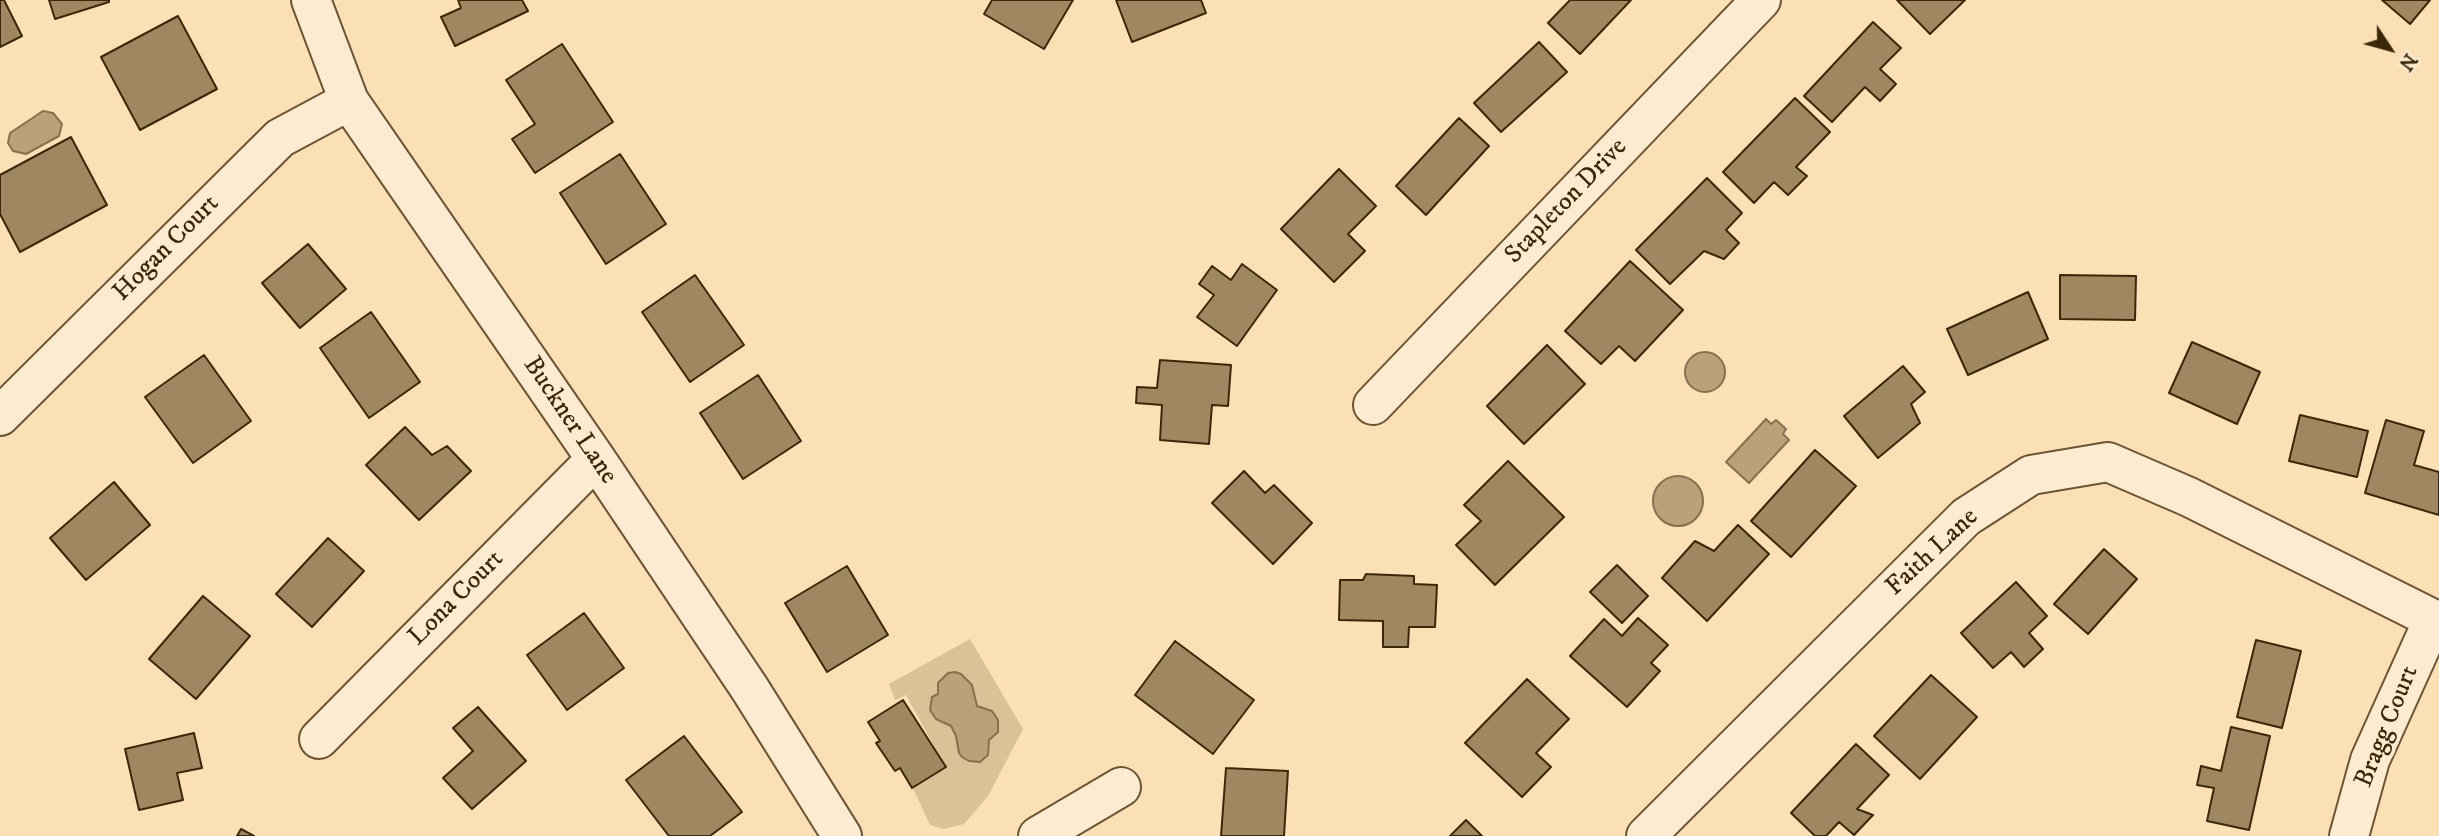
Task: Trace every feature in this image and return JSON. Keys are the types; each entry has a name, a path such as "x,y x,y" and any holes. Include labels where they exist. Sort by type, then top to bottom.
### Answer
{"street":[{"name":"Buckner Lane","path":"311,0 349,101 596,459 750,689 842,836"},
{"name":"Stapleton Drive","path":"1373,405 1761,0"},
{"name":"Hogan Court","path":"0,416 280,138 349,101"},
{"name":"Lona Court","path":"319,739 596,459"},
{"name":"Faith Lane","path":"1646,836 1966,517 2031,475 2108,462 2189,497 2436,621"},
{"name":"Bragg Court","path":"2349,836 2370,760 2436,621"},
{"path":"1038,836 1121,787"}],"shaded area":[{"path":"43,111 53,113 62,124 59,136 26,154 13,151 8,143 10,133"},
{"path":"1705,352 1713,353 1719,358 1724,364 1724,380 1719,386 1713,391 1705,392 1697,391 1691,386 1686,380 1685,372 1686,364 1691,358 1697,353"},
{"path":"1766,419 1771,424 1776,420 1786,429 1783,434 1789,440 1749,483 1726,462"},
{"path":"1678,476 1696,483 1703,501 1696,519 1678,526 1660,519 1653,501 1660,483"},
{"path":"970,639 1023,729 988,796 964,824 944,829 930,825 910,782 944,764 906,695 895,700 889,684"},
{"path":"955,672 972,685 977,706 992,711 998,720 998,732 989,740 988,755 980,762 962,757 951,726 936,719 930,710 932,697 938,694 938,683 948,673"}],"building":[{"path":"0,0 4,0 22,36 0,47"},
{"path":"49,0 109,0 109,2 55,19"},
{"path":"458,0 522,0 528,11 455,46 441,17 461,8"},
{"path":"992,0 1073,0 1044,49 984,14"},
{"path":"1116,0 1201,0 1206,13 1132,42"},
{"path":"1570,0 1631,0 1580,54 1548,23"},
{"path":"1897,0 1965,0 1930,34"},
{"path":"2382,0 2430,0 2410,24"},
{"path":"178,16 217,89 140,130 101,57"},
{"path":"1873,22 1901,48 1880,69 1896,84 1880,101 1865,87 1832,122 1804,96"},
{"path":"1539,42 1567,72 1501,132 1474,103"},
{"path":"562,44 613,122 535,173 512,139 535,124 506,80"},
{"path":"1795,98 1830,132 1796,167 1807,176 1788,195 1774,182 1754,203 1723,172"},
{"path":"1459,118 1489,146 1426,215 1396,186"},
{"path":"71,137 107,205 20,252 0,214 0,175"},
{"path":"620,154 666,224 606,264 560,193"},
{"path":"1339,169 1376,206 1348,234 1365,251 1334,282 1281,229"},
{"path":"1707,178 1742,213 1726,230 1739,243 1724,259 1704,251 1670,284 1636,250"},
{"path":"308,244 346,289 300,328 262,283"},
{"path":"1630,261 1683,310 1635,361 1619,346 1601,364 1565,331"},
{"path":"1242,264 1277,290 1237,346 1197,317 1214,295 1199,284 1212,266 1231,280"},
{"path":"695,275 744,345 690,382 642,312"},
{"path":"2060,275 2136,276 2135,320 2060,319"},
{"path":"2028,292 2048,339 1968,375 1947,329"},
{"path":"371,312 420,382 369,418 320,348"},
{"path":"2192,342 2260,372 2237,424 2169,393"},
{"path":"1547,345 1585,384 1524,444 1487,406"},
{"path":"204,355 251,421 193,463 145,397"},
{"path":"1160,360 1231,365 1228,406 1212,405 1209,444 1160,440 1162,405 1136,403 1137,387 1157,388"},
{"path":"1903,366 1925,392 1911,404 1920,423 1878,458 1844,416"},
{"path":"758,375 801,441 743,479 700,413"},
{"path":"2300,415 2368,431 2357,477 2289,461"},
{"path":"2386,420 2424,431 2414,465 2439,472 2439,515 2365,493"},
{"path":"405,427 432,455 447,446 471,471 419,520 366,465"},
{"path":"1815,450 1856,486 1791,557 1751,521"},
{"path":"1508,461 1564,517 1495,585 1456,545 1481,521 1464,505"},
{"path":"1244,471 1265,493 1274,485 1312,523 1273,564 1212,503"},
{"path":"114,482 150,525 86,580 50,538"},
{"path":"1738,525 1769,554 1707,621 1662,578 1695,541 1714,551"},
{"path":"328,538 364,571 312,627 276,594"},
{"path":"2104,549 2137,579 2088,634 2054,604"},
{"path":"1617,565 1648,596 1622,623 1590,592"},
{"path":"847,566 888,635 827,672 785,603"},
{"path":"1366,574 1414,576 1414,584 1437,585 1435,627 1409,627 1408,647 1383,647 1383,621 1339,620 1340,580 1363,580"},
{"path":"2016,582 2047,616 2029,633 2043,649 2024,667 2011,652 1993,668 1961,633"},
{"path":"203,596 250,636 196,699 149,659"},
{"path":"584,613 624,668 567,710 527,655"},
{"path":"1638,618 1668,645 1651,663 1660,671 1627,707 1570,656 1604,619 1622,636"},
{"path":"2256,640 2301,651 2282,728 2237,717"},
{"path":"1175,641 1254,700 1213,754 1135,695"},
{"path":"1931,675 1977,717 1920,779 1874,736"},
{"path":"1527,679 1569,719 1536,753 1551,767 1522,797 1465,743"},
{"path":"903,700 946,767 912,788 900,768 895,771 876,743 880,741 868,722"},
{"path":"478,707 526,761 472,809 443,778 473,751 453,728"},
{"path":"2231,727 2270,736 2249,830 2207,821 2214,788 2197,785 2201,766 2221,771"},
{"path":"194,733 202,768 177,773 183,800 139,810 125,749"},
{"path":"684,736 742,812 710,836 669,836 626,780"},
{"path":"1856,744 1889,775 1857,809 1873,815 1854,835 1839,822 1826,836 1815,836 1791,813"},
{"path":"1226,768 1288,771 1284,836 1221,836"},
{"path":"1466,820 1482,836 1450,836"},
{"path":"241,829 254,836 237,836"}]}
